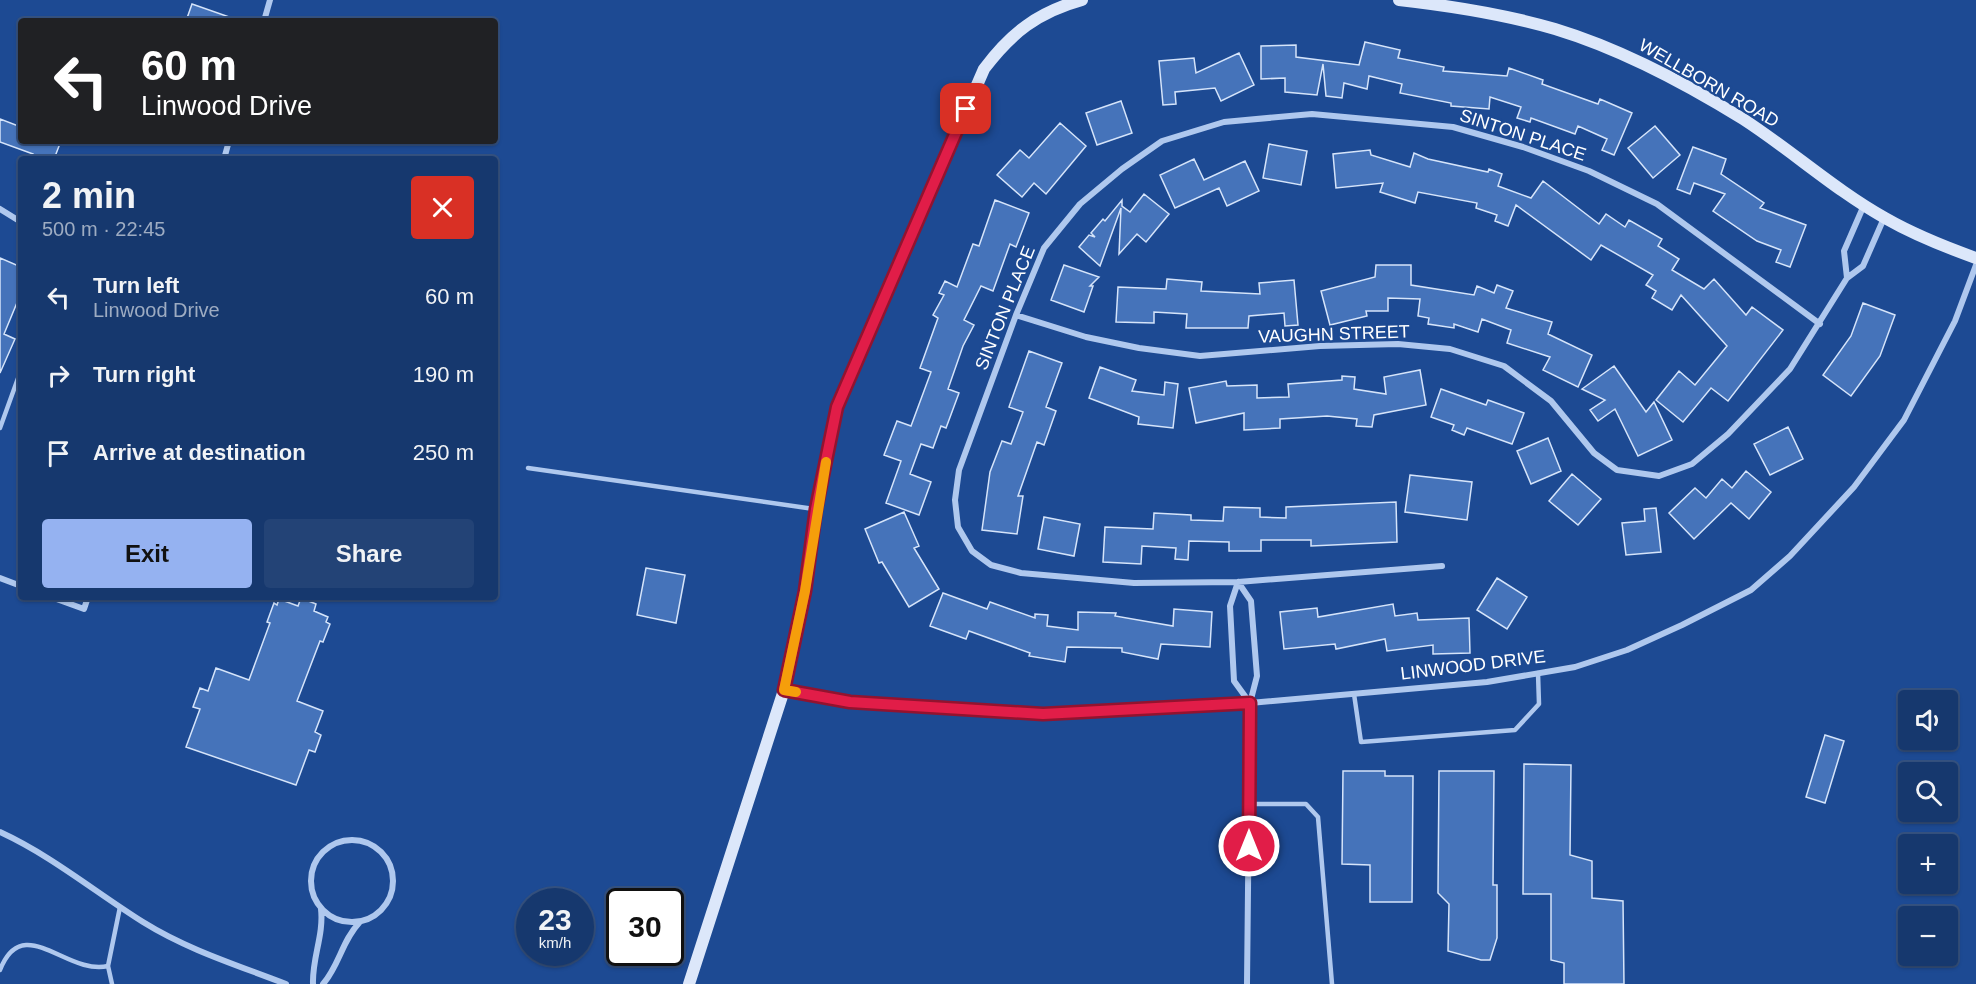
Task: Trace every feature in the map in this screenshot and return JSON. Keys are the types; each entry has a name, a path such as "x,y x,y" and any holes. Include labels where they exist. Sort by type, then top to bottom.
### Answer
{"street":[{"path":"265,18 270,0"},
{"path":"688,984 784,690 805,591 816,509 837,407 984,69 1001,46 1039,16 1058,4 1082,0"},
{"name":"WELLBORN ROAD","path":"1399,0 1464,8 1555,29 1617,52 1670,78 1743,119 1884,218 1943,246 1976,258"},
{"name":"SINTON PLACE","path":"1442,566 1238,582 1134,583 1021,573 991,565 972,551 958,527 955,500 959,470 1016,315 1044,248 1080,204 1122,168 1162,141 1224,122 1312,114 1453,127 1523,147 1589,171 1657,204 1820,324"},
{"path":"1847,278 1844,251 1864,204"},
{"path":"0,209 18,220"},
{"name":"VAUGHN STREET","path":"1016,315 1086,337 1139,348 1200,356 1320,346 1398,344 1450,349 1504,366 1551,401 1594,453 1617,470 1659,476 1692,464 1728,434 1790,369 1847,278 1863,266 1884,218"},
{"name":"LINWOOD DRIVE","path":"784,690 850,702 1043,714 1250,703 1487,682 1575,667 1627,650 1751,590 1790,556 1854,487 1904,420 1955,321 1976,265"},
{"path":"0,578 18,585"},
{"path":"1238,582 1230,606 1234,681 1250,703"},
{"path":"1238,582 1251,601 1257,676 1250,703 1247,984"},
{"path":"59,600 84,609 87,600"},
{"path":"0,832 48,856 145,924 206,955 286,984"},
{"path":"323,984 332,975 344,945 359,923 379,913 392,894 394,876 388,859 375,846 358,840 339,842 324,851 314,866 311,889 321,909 338,921 359,923"},
{"path":"313,984 312,967 320,941 321,909"}],"lane":[{"path":"0,428 3,411 18,377"},
{"path":"528,468 816,509"},
{"path":"1354,694 1361,742 1515,730 1539,704 1538,673"},
{"path":"1250,804 1287,802 1306,804 1318,817 1332,984"},
{"path":"112,984 108,966 120,907"},
{"path":"0,970 6,956 16,945 28,944 96,969 108,966"}],"building":[{"path":"192,4 232,18 187,18"},
{"path":"1365,42 1400,50 1398,58 1444,67 1443,71 1507,76 1509,68 1543,80 1542,84 1598,104 1600,99 1632,113 1614,155 1602,150 1607,139 1578,126 1575,134 1531,118 1530,122 1517,118 1521,107 1490,97 1489,109 1451,106 1451,103 1400,93 1402,84 1369,76 1367,89 1344,83 1342,98 1326,96 1323,64 1317,95 1285,92 1285,78 1261,79 1261,46 1296,45 1296,57 1359,65"},
{"path":"1239,53 1254,85 1221,101 1215,88 1175,92 1176,104 1163,105 1159,61 1194,58 1196,73"},
{"path":"1121,101 1132,133 1097,145 1086,113"},
{"path":"0,119 18,126 18,144 60,144 55,156 32,156 33,154 0,142"},
{"path":"1060,123 1086,146 1046,194 1034,183 1022,197 997,175 1020,150 1029,158"},
{"path":"1655,126 1680,155 1653,178 1628,148"},
{"path":"1269,144 1307,151 1301,185 1263,178"},
{"path":"1693,147 1726,159 1721,174 1764,203 1760,208 1806,225 1790,267 1776,262 1781,250 1757,241 1713,211 1725,194 1694,183 1690,194 1677,189"},
{"path":"1370,150 1371,155 1410,167 1414,153 1428,159 1488,172 1489,169 1502,174 1498,186 1531,198 1543,181 1599,224 1606,214 1625,227 1629,220 1662,239 1658,246 1679,259 1672,270 1704,289 1714,279 1746,315 1752,307 1783,330 1728,401 1711,388 1683,422 1656,400 1679,371 1695,385 1727,346 1681,295 1672,310 1652,298 1656,291 1646,285 1653,275 1601,245 1591,260 1516,205 1508,226 1495,221 1497,215 1476,208 1477,203 1418,192 1415,203 1380,192 1383,183 1336,188 1333,154"},
{"path":"1194,159 1204,180 1245,161 1259,191 1227,206 1219,188 1175,208 1160,175"},
{"path":"1144,194 1169,214 1146,242 1137,234 1119,254 1121,208 1100,266 1079,247 1089,235 1095,237 1091,233 1103,219 1105,221 1122,200 1122,206 1130,212"},
{"path":"995,200 1029,213 1016,247 1010,244 993,291 981,286 964,320 974,325 963,346 948,389 959,393 946,428 941,426 933,448 921,444 910,474 931,482 919,515 886,503 901,461 884,455 897,421 911,426 931,372 920,368 938,318 933,315 944,295 939,293 945,281 957,287 973,244 979,246"},
{"path":"0,258 18,266 18,300 4,334 15,339 0,373"},
{"path":"1064,265 1099,277 1090,286 1093,286 1084,312 1051,300"},
{"path":"1376,265 1411,265 1411,285 1474,295 1477,286 1494,293 1497,285 1513,291 1506,308 1552,322 1548,334 1592,355 1578,387 1543,370 1550,357 1507,343 1511,330 1482,319 1478,332 1454,324 1454,328 1428,324 1429,318 1418,316 1420,299 1388,298 1388,311 1366,311 1367,316 1330,325 1321,291 1375,277"},
{"path":"1167,279 1202,282 1201,291 1260,294 1259,283 1294,280 1298,325 1285,326 1284,313 1249,316 1248,328 1186,328 1187,314 1154,312 1154,323 1116,322 1118,287 1166,289"},
{"path":"1863,303 1895,315 1880,356 1851,396 1823,375 1851,336"},
{"path":"1029,351 1062,363 1046,407 1056,411 1044,445 1037,442 1018,496 1023,496 1017,534 982,530 990,472 1002,441 1011,444 1023,412 1009,407"},
{"path":"1614,366 1646,412 1654,402 1672,440 1638,456 1615,409 1598,421 1590,410 1605,400 1582,389"},
{"path":"1100,367 1136,380 1132,391 1164,395 1165,382 1178,384 1173,428 1138,424 1139,417 1089,398"},
{"path":"1420,370 1426,405 1374,415 1372,427 1356,426 1357,419 1327,416 1280,419 1280,428 1244,430 1244,413 1196,423 1189,388 1226,381 1227,386 1257,385 1257,398 1289,397 1288,384 1342,380 1342,376 1355,377 1354,389 1386,394 1384,377"},
{"path":"1441,389 1486,405 1488,400 1524,413 1512,444 1467,428 1464,435 1452,430 1454,425 1431,417"},
{"path":"1788,427 1803,459 1770,475 1754,444"},
{"path":"1548,438 1561,471 1531,484 1517,451"},
{"path":"1746,471 1771,492 1749,519 1731,503 1694,539 1669,513 1695,488 1706,498 1722,479 1732,488"},
{"path":"1572,474 1601,499 1578,525 1549,501"},
{"path":"1410,475 1472,482 1467,520 1405,512"},
{"path":"1396,502 1397,542 1311,546 1311,540 1261,540 1261,551 1229,551 1229,542 1189,541 1188,560 1175,559 1176,548 1142,546 1141,564 1103,562 1105,527 1153,529 1154,513 1191,515 1191,520 1223,521 1224,507 1260,508 1260,517 1286,518 1286,507"},
{"path":"1656,508 1661,552 1626,555 1622,523 1645,521 1644,509"},
{"path":"904,512 919,546 914,548 939,589 909,607 882,562 879,563 865,529"},
{"path":"1044,517 1080,524 1074,556 1038,549"},
{"path":"646,568 685,575 676,623 637,615"},
{"path":"1497,578 1527,597 1507,629 1477,610"},
{"path":"943,593 987,609 990,602 1035,618 1035,614 1048,615 1047,626 1078,630 1078,612 1116,613 1115,616 1173,626 1174,609 1212,612 1210,647 1161,644 1158,659 1122,652 1122,648 1067,647 1065,662 1029,656 1030,653 969,631 966,639 930,626"},
{"path":"279,600 282,600 298,606 300,600 316,604 314,611 328,617 326,622 330,624 323,642 320,641 297,701 323,711 315,732 321,735 315,752 309,750 296,785 186,747 200,709 193,707 200,688 208,691 216,668 249,680 270,623 267,622 274,603 277,605"},
{"path":"1393,604 1395,616 1417,613 1418,620 1469,618 1470,653 1433,654 1433,645 1387,651 1385,639 1336,649 1335,644 1284,649 1280,612 1317,608 1318,617"},
{"path":"1825,735 1844,741 1825,803 1806,797"},
{"path":"1524,764 1571,765 1570,855 1592,861 1592,898 1623,901 1624,984 1564,984 1564,963 1551,960 1551,894 1523,894"},
{"path":"1343,771 1385,771 1385,776 1413,776 1412,902 1370,902 1370,865 1342,864"},
{"path":"1439,771 1494,771 1493,885 1497,885 1497,938 1490,960 1481,960 1448,951 1449,904 1438,893"}],"slow traffic":[{"path":"796,692 784,690 805,591 816,509 826,462"}],"route":[{"path":"966,109 837,407 816,509 805,591 784,690 850,702 1043,714 1250,703 1249,846"}]}
